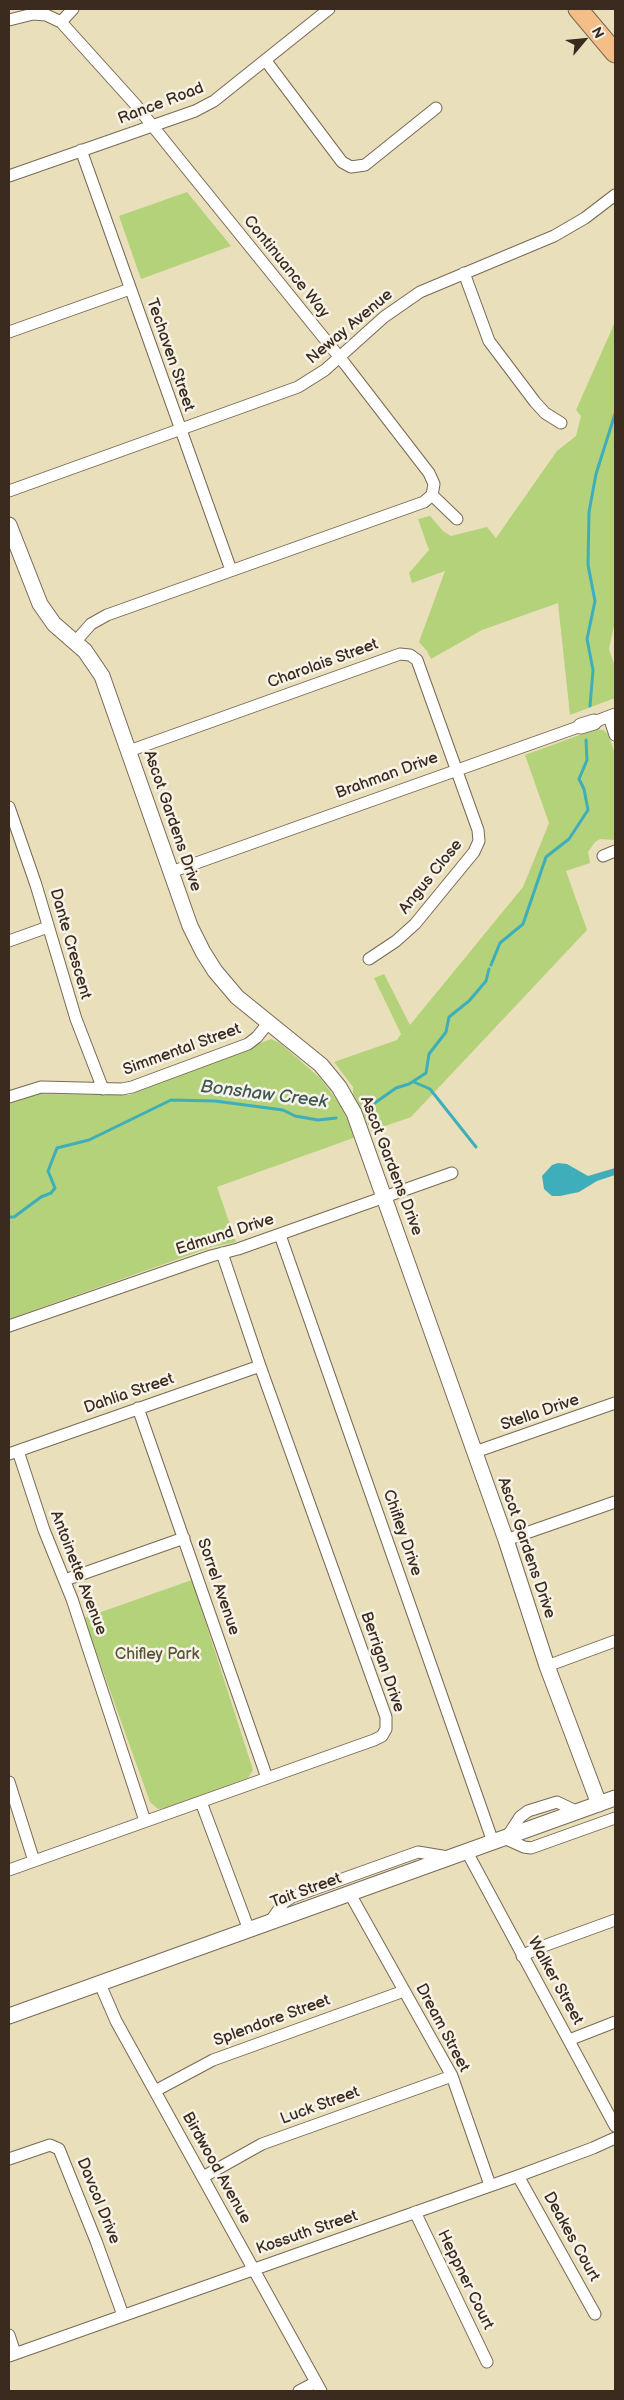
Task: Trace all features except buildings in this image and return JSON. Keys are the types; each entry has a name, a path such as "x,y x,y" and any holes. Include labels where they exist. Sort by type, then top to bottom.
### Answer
{"main road":[{"path":"578,9 614,51"}],"street":[{"path":"9,20 33,14 46,16 61,22 72,9"},
{"name":"Rance Road","path":"9,176 152,126 214,101 329,9"},
{"name":"Continuance Way","path":"61,22 152,126 340,358 432,477 435,487 432,495"},
{"path":"266,61 342,162 351,167 365,165 436,108"},
{"name":"Techaven Street","path":"81,150 179,430 231,570"},
{"name":"Neway Avenue","path":"9,491 288,391 313,378 340,358 395,308 420,292 554,236 585,218 615,195"},
{"path":"464,273 489,341 535,402 551,417 561,423"},
{"path":"9,332 130,289"},
{"path":"75,642 89,626 103,617 422,503 432,495 457,518"},
{"name":"Ascot Gardens Drive","path":"9,525 40,604 54,624 88,654 102,676 171,872 195,936 208,960 234,993 315,1059 343,1093 358,1120 506,1540 547,1666 599,1804"},
{"name":"Charolais Street","path":"129,751 405,654 412,656 420,664 457,770"},
{"path":"612,715 615,735"},
{"name":"Brahman Drive","path":"171,872 612,715"},
{"name":"Angus Close","path":"369,959 396,941 415,924 478,845 479,833 457,770"},
{"name":"Dante Crescent","path":"9,807 76,1019 103,1089"},
{"path":"603,856 615,851"},
{"path":"9,941 48,927"},
{"name":"Simmental Street","path":"9,1097 41,1087 103,1089 132,1087 248,1044 257,1037 269,1022"},
{"name":"Edmund Drive","path":"9,1326 280,1235 452,1174"},
{"name":"Chifley Drive","path":"280,1235 501,1839"},
{"name":"Berrigan Drive","path":"9,1870 376,1739 385,1731 387,1722 260,1366 222,1253"},
{"name":"Dahlia Street","path":"13,1452 260,1366"},
{"name":"Stella Drive","path":"475,1452 615,1403"},
{"name":"Sorrel Avenue","path":"138,1408 267,1778"},
{"name":"Antoinette Avenue","path":"13,1452 65,1580 145,1821"},
{"path":"506,1540 615,1502"},
{"path":"65,1580 184,1538"},
{"path":"547,1666 615,1641"},
{"path":"9,1782 34,1861"},
{"name":"Tait Street","path":"9,2016 615,1798"},
{"path":"201,1802 249,1930"},
{"path":"501,1839 530,1848 615,1818"},
{"path":"269,1923 284,1902 292,1897 418,1852 451,1858"},
{"name":"Walker Street","path":"467,1852 615,2126"},
{"name":"Dream Street","path":"350,1894 452,2076 490,2185"},
{"path":"522,1956 538,1948 615,1920"},
{"name":"Birdwood Avenue","path":"100,1984 116,2020 252,2270 319,2386"},
{"name":"Splendore Street","path":"155,2091 213,2060 404,1991"},
{"path":"569,2040 615,2022"},
{"name":"Luck Street","path":"203,2177 262,2144 452,2076"},
{"name":"Kossuth Street","path":"12,2355 518,2176 615,2138"},
{"name":"Davcol Drive","path":"9,2159 46,2146 58,2147 96,2241 123,2316"},
{"name":"Deakes Court","path":"518,2176 595,2314"},
{"name":"Heppner Court","path":"415,2212 487,2362"},
{"path":"9,2335 12,2355"},
{"path":"299,2391 319,2386"}],"green space":[{"path":"187,192 231,246 141,279 119,216"},
{"path":"615,322 615,621 609,649 615,667 615,698 570,715 558,603 482,630 431,659 419,642 445,571 412,583 409,573 429,550 418,519 430,516 443,531 451,536 487,527 496,538 557,451 576,436 581,416 576,410"},
{"path":"596,729 603,730 608,734 615,754 615,840 600,839 595,842 588,852 590,863 566,871 587,930 411,1117 371,1131 353,1093 353,1087 334,1062 397,1040 401,1034 374,978 384,974 410,1025 523,887 549,823 525,755"},
{"path":"271,1039 280,1043 320,1078 339,1103 356,1137 217,1187 236,1242 212,1247 9,1319 9,1104 38,1094 129,1095"},
{"name":"Chifley Park","path":"192,1580 253,1770 248,1778 158,1809 150,1802 84,1618"}],"water":[{"path":"558,1163 567,1164 588,1176 615,1168 615,1175 597,1181 579,1192 552,1196 544,1189 542,1176 552,1165"}],"waterway":[{"name":"Bonshaw Creek","path":"590,706 593,670 587,639 595,601 588,565 589,512 596,474 615,414"},
{"name":"Bonshaw Creek","path":"491,965 500,943 523,924 546,857 569,839 588,810 584,789 579,779 587,760 586,740"},
{"name":"Bonshaw Creek","path":"372,1105 396,1088 409,1084 426,1073 429,1054 446,1032 449,1017 469,1001 486,981 489,969"},
{"path":"414,1082 430,1089 476,1147"},
{"name":"Bonshaw Creek","path":"9,1217 14,1217 41,1197 51,1193 55,1188 48,1171 57,1148 89,1140 171,1100 215,1101 283,1110 295,1116 318,1120 336,1118"}]}
